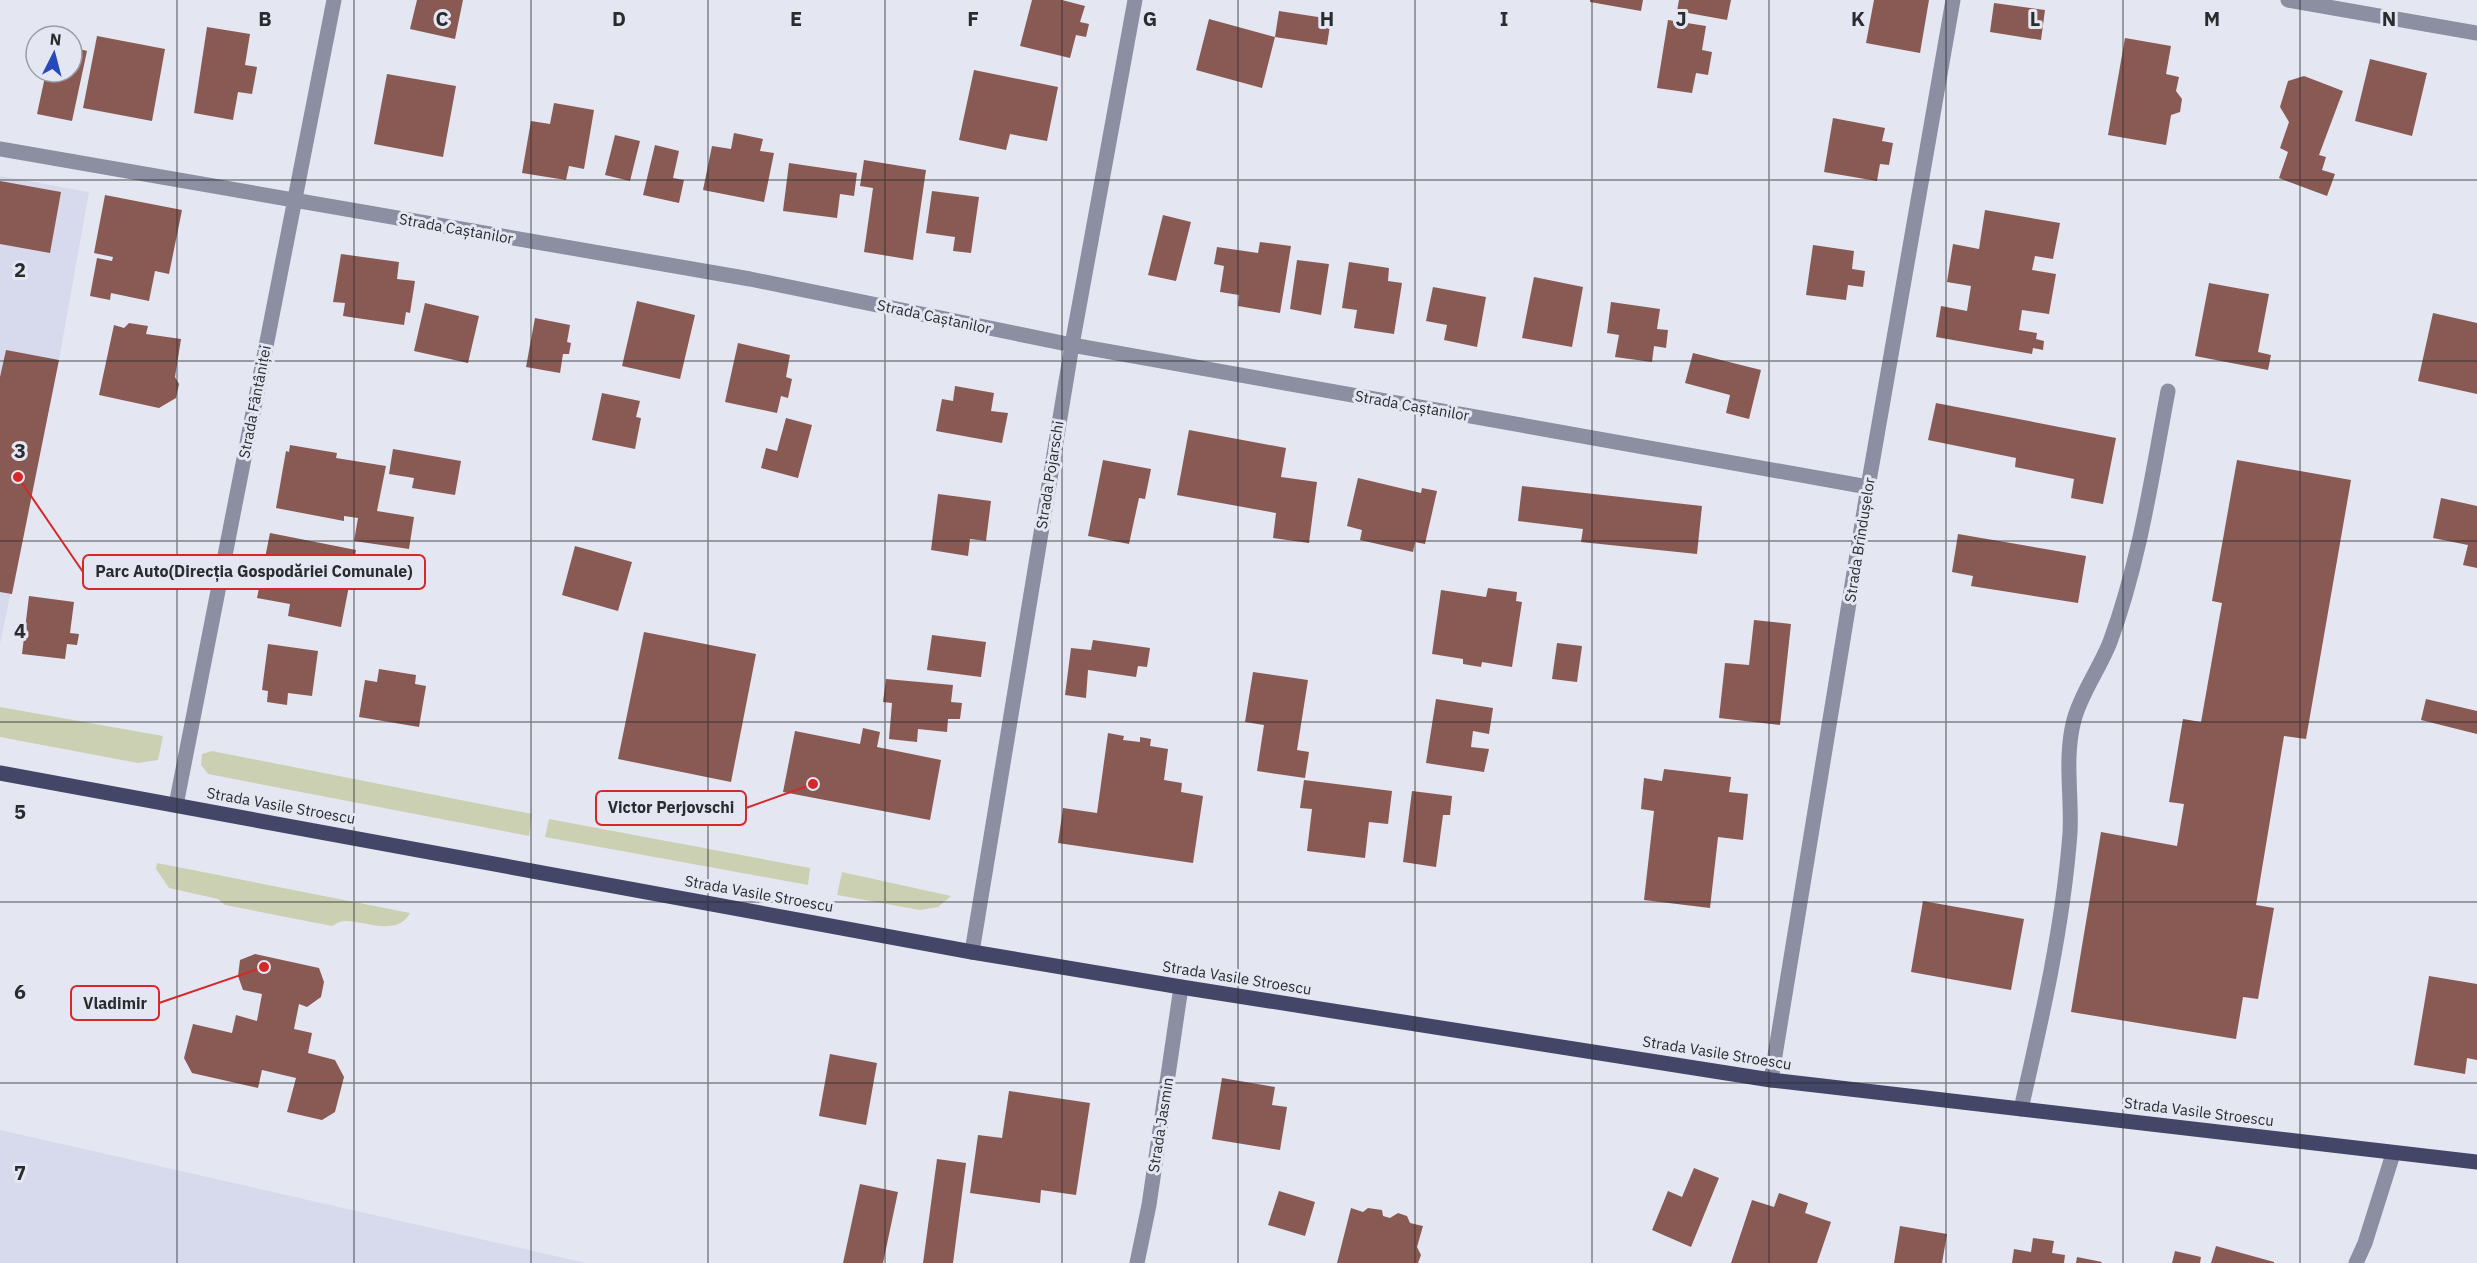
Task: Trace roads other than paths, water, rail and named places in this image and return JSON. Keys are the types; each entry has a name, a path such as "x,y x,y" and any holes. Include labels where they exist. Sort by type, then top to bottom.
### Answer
{"main road":[{"name":"Strada Vasile Stroescu","path":"0,773 972,952 1771,1080 2477,1162"}],"street":[{"name":"Strada Fântâniței","path":"176,805 334,0"},
{"name":"Strada Pojarschi","path":"972,952 1072,345 1135,0"},
{"name":"Strada Brîndușelor","path":"1771,1080 1868,487 1953,0"},
{"path":"2288,0 2477,33"},
{"name":"Strada Caștanilor","path":"0,149 750,279 1072,345 1868,487"},
{"path":"2021,1109 2046,999 2056,941 2070,831 2069,751 2074,719 2109,642 2139,545 2168,391"},
{"name":"Strada Jasmin","path":"1137,1263 1149,1205 1181,987"},
{"path":"2356,1263 2365,1243 2393,1154"}],"place":[{"name":"Parc Auto(Direcția Gospodăriei Comunale)","path":"18,477"},
{"name":"Victor Perjovschi","path":"813,784"},
{"name":"Vladimir","path":"264,967"}]}
